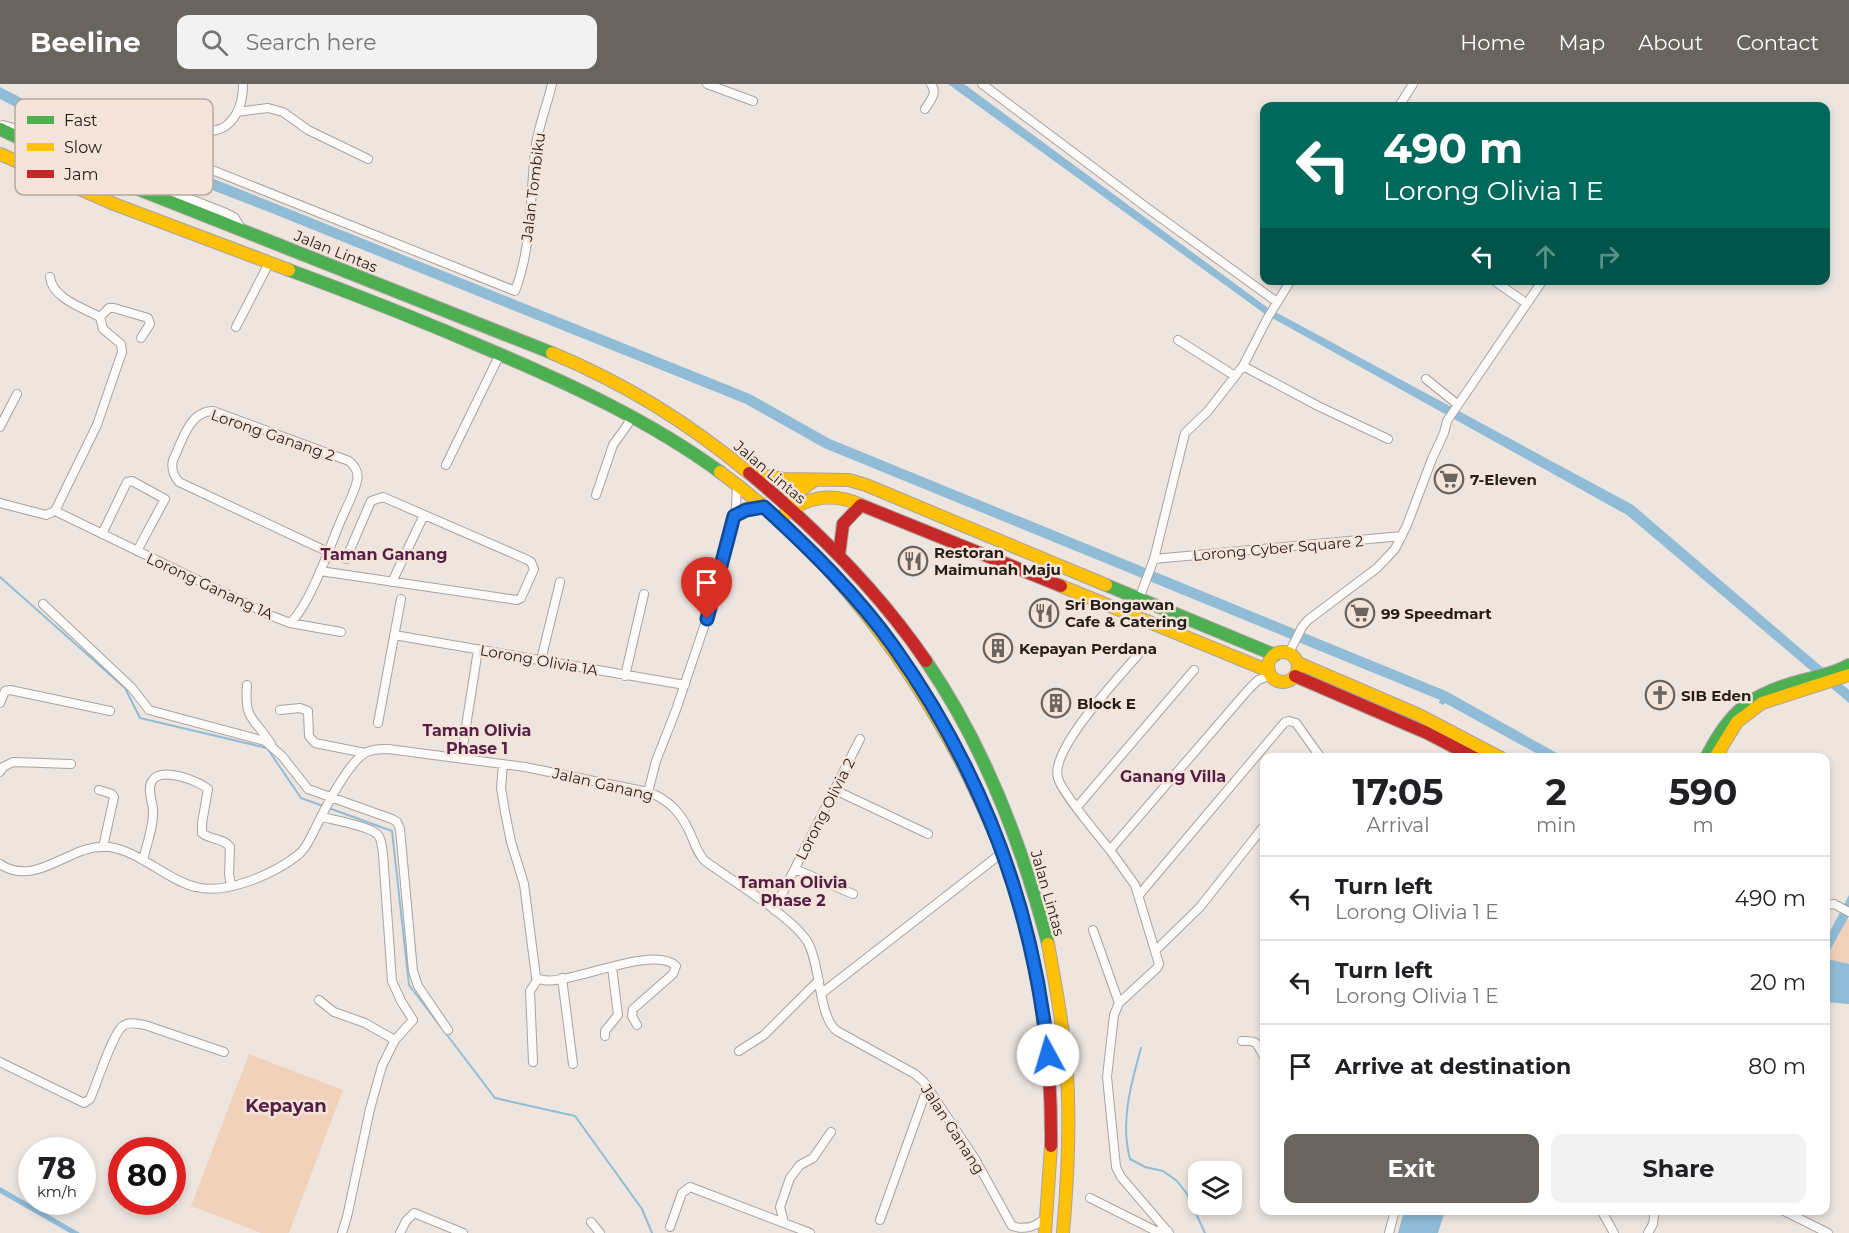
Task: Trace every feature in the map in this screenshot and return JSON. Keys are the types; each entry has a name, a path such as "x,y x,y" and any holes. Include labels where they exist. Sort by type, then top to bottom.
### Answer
{"main road":[{"name":"Jalan Lintas","path":"0,127 15,136"},
{"name":"Jalan Lintas","path":"0,154 15,161"},
{"name":"Jalan Lintas","path":"93,195 399,312 592,394 632,414 736,483 778,520 848,590 909,669 954,744 1004,852 1032,951 1048,1059 1051,1123 1045,1233"},
{"name":"Jalan Lintas","path":"153,195 585,367 643,397 751,473 839,555 890,612 931,667 971,736 1020,847 1032,884 1048,948 1064,1041 1069,1123 1063,1233"},
{"path":"643,397 641,407 646,416 679,444"},
{"path":"751,473 776,478 849,480 866,485 1275,655"},
{"path":"778,520 789,508 794,496 805,485 816,480"},
{"path":"789,508 806,500 831,496 861,505 1270,673"},
{"path":"839,555 843,524 861,505"},
{"path":"1291,649 1298,663 1295,676 1283,683 1274,679 1270,673 1269,662 1275,655 1291,649"},
{"path":"1298,663 1419,715 1491,753"},
{"path":"1718,753 1737,722 1762,703 1845,672"},
{"path":"1295,676 1405,723 1465,753"},
{"path":"1709,753 1729,719 1742,705 1771,690 1811,683"},
{"path":"1016,892 1026,891 1032,884"}],"street":[{"path":"213,131 220,130 232,120 243,94 243,84"},
{"name":"Jalan Tombiku","path":"213,170 515,291 521,274 527,239 536,143 552,84"},
{"path":"707,84 753,101"},
{"path":"925,109 933,98 934,88 931,84"},
{"path":"982,84 1276,305"},
{"path":"1402,102 1413,84"},
{"path":"237,112 268,108 283,112 308,130 368,159"},
{"path":"0,127 15,129"},
{"path":"180,195 234,217 242,229"},
{"path":"236,327 268,263"},
{"path":"0,503 46,515 55,511 97,425 122,352 121,344 103,329 100,317 63,296 53,288 50,278"},
{"path":"1139,598 1154,559 1185,433 1208,411 1243,366 1267,319 1288,285"},
{"path":"1500,285 1526,303"},
{"path":"1291,649 1302,627 1377,568 1395,549 1444,433 1446,421 1539,285"},
{"path":"100,317 109,308 114,308 148,318 150,324 141,338"},
{"path":"1178,340 1235,376"},
{"path":"446,465 500,354"},
{"path":"1243,366 1318,406 1388,439"},
{"path":"1426,379 1455,406"},
{"path":"0,427 17,394"},
{"name":"Lorong Ganang 2","path":"328,552 179,482 173,472 173,460 194,419 202,412 213,411 349,461 356,470 357,483"},
{"path":"596,495 613,446 632,414"},
{"path":"102,534 127,483 132,481 165,499 137,551"},
{"name":"Lorong Ganang 1A","path":"55,511 290,623 299,613 320,571 357,483"},
{"path":"648,792 656,761 709,613 734,516 737,500 736,483"},
{"path":"320,571 517,600 521,598 533,574 534,566 528,560 383,497 371,501 346,559"},
{"path":"734,516 746,510 764,507"},
{"path":"392,582 424,515"},
{"name":"Lorong Cyber Square 2","path":"1154,559 1402,536"},
{"path":"541,660 560,582"},
{"path":"625,676 644,594"},
{"path":"378,723 401,599"},
{"path":"43,604 132,688 149,710 258,738 271,744"},
{"path":"290,623 341,632"},
{"name":"Lorong Olivia 1A","path":"394,635 685,685"},
{"path":"1143,649 1074,732 1056,771 1060,784 1130,876 1139,895 1156,950 1159,964 1157,968 1119,1003 1114,1015 1107,1077 1116,1167 1121,1177 1169,1232"},
{"path":"461,758 478,650"},
{"path":"1077,807 1194,670"},
{"path":"1110,849 1248,690 1270,673"},
{"path":"247,685 245,704 255,724 306,788 392,819 398,825 413,972 418,986 448,1030"},
{"path":"0,703 5,691 10,690 110,711"},
{"name":"Jalan Ganang","path":"280,710 300,708 308,711 309,736 315,743 364,753 371,750 388,749 503,764 599,781 648,792 664,800 684,819 700,856 705,861 774,910 798,929 805,938 815,960 828,1023 915,1074 928,1086 975,1160 1010,1223 1016,1228 1030,1231 1047,1215"},
{"path":"1139,895 1285,722 1296,723 1318,753"},
{"name":"Lorong Olivia 2","path":"774,910 860,739"},
{"path":"0,864 19,872 36,870 89,849 103,846 129,853 198,888 218,889 231,886 267,874 295,858 305,848 332,798 364,753"},
{"path":"0,772 3,767 13,762 71,764"},
{"path":"503,764 501,788 511,842 524,884 535,974 538,979"},
{"path":"143,860 153,819 150,788 152,781 156,777 184,777 208,789 202,832 208,838 224,842 230,847 231,886"},
{"path":"99,790 112,794 114,797 103,846"},
{"path":"835,790 928,834"},
{"path":"323,815 376,833 379,837 383,854 392,981 400,1001 413,1020 395,1040 382,1066 342,1233"},
{"path":"1156,950 1200,907 1260,831"},
{"path":"822,993 1004,852"},
{"path":"795,869 853,894"},
{"path":"1830,905 1839,906 1849,912"},
{"path":"1093,930 1119,1003"},
{"path":"538,979 562,978 651,959 666,961 676,966 673,974 633,1009 632,1016 637,1025"},
{"path":"605,1036 605,1031 618,1015 612,967"},
{"path":"562,978 573,1064"},
{"path":"533,1062 531,991 538,979"},
{"path":"739,1051 764,1035 819,980"},
{"path":"319,1000 334,1012 365,1023 395,1040"},
{"path":"0,1062 84,1103 90,1099 120,1027 124,1025 135,1023 145,1025 224,1052"},
{"path":"1242,1041 1253,1040 1260,1048"},
{"path":"880,1220 928,1086"},
{"path":"784,1223 780,1208 790,1178 800,1165 813,1158 831,1132"},
{"path":"670,1227 682,1193 690,1187 810,1233"},
{"path":"1090,1198 1156,1231 1169,1232"},
{"path":"400,1233 406,1221 414,1213 463,1233"},
{"path":"1389,1233 1394,1215"},
{"path":"1604,1215 1614,1233"},
{"path":"1648,1233 1654,1215"},
{"path":"1792,1215 1827,1233"},
{"path":"591,1222 600,1233"}],"shaded area":[{"path":"1847,919 1849,920 1849,964 1830,959 1830,950"},
{"path":"249,1054 343,1090 289,1233 261,1233 191,1206"}],"water":[{"path":"948,84 964,84 1268,308 1633,505 1849,690 1849,703 1627,515 1265,314"},
{"path":"0,87 23,99 15,99 15,107 0,99"},
{"path":"213,179 750,394 830,439 1446,691 1557,753 1536,753 1445,703 1443,705 1439,703 1440,700 824,448 746,404 213,190"},
{"path":"1849,895 1849,916 1830,950 1830,931"},
{"path":"1830,959 1849,964 1849,1004 1830,1002"},
{"path":"0,1187 18,1197 18,1203 0,1193"},
{"path":"38,1215 49,1215 80,1233 70,1233"},
{"path":"1403,1215 1444,1215 1438,1233 1398,1233"}],"waterway":[{"path":"0,577 125,688 140,718 267,748 301,798 392,831 409,985 441,1027"},
{"path":"444,1031 495,1098 575,1116 642,1209 652,1233"},
{"path":"1141,1048 1130,1089 1126,1117 1130,1159 1145,1167 1163,1171 1177,1181 1187,1194 1205,1233"}],"traffic: fast":[{"path":"0,129 15,136"},
{"path":"153,195 552,353"},
{"path":"289,270 442,330 581,391 666,436 720,472"},
{"path":"1106,585 1275,655"},
{"path":"926,661 966,727 984,762 1014,833 1048,944"},
{"path":"1709,753 1723,728 1754,699 1783,686 1831,673 1849,665"}],"traffic: slow":[{"path":"0,154 15,161"},
{"path":"93,195 289,270"},
{"path":"552,353 631,391 679,421 749,473"},
{"path":"720,472 795,536 861,608 891,647 918,688 967,773"},
{"path":"751,473 783,479 849,480 866,485 1106,585"},
{"path":"789,508 799,491 815,480"},
{"path":"778,520 797,506 817,499 838,498 861,505"},
{"path":"1061,586 1269,671"},
{"path":"1283,652 1294,656 1298,667 1294,678 1283,682 1272,678 1268,667 1272,656 1283,652"},
{"path":"1298,663 1419,715 1491,753"},
{"path":"1718,753 1737,722 1762,703 1849,675"},
{"path":"1048,944 1063,1032 1068,1083 1068,1148 1063,1233"},
{"path":"1045,1233 1051,1146"}],"traffic: jam":[{"path":"749,473 798,515 866,584 926,661"},
{"path":"839,555 843,524 861,505 1061,586"},
{"path":"1295,676 1427,733 1465,753"},
{"path":"967,773 1008,869 1030,947 1047,1046 1051,1146"}],"place":[{"name":"7-Eleven","path":"1449,479"},
{"name":"Restoran Maimunah Maju","path":"913,561"},
{"name":"Sri Bongawan Cafe & Catering","path":"1044,613"},
{"name":"99 Speedmart","path":"1360,613"},
{"name":"Kepayan Perdana","path":"998,648"},
{"name":"SIB Eden","path":"1660,695"},
{"name":"Block E","path":"1056,703"}],"district":[{"name":"Taman Ganang","path":"384,554"},
{"name":"Taman Olivia Phase 1","path":"477,739"},
{"name":"Ganang Villa","path":"1173,776"},
{"name":"Taman Olivia Phase 2","path":"793,891"},
{"name":"Kepayan","path":"286,1106"}],"route":[{"path":"707,619 734,516 746,510 764,507 828,568 882,631 942,722 974,783 1004,852 1032,951 1048,1055"}]}
